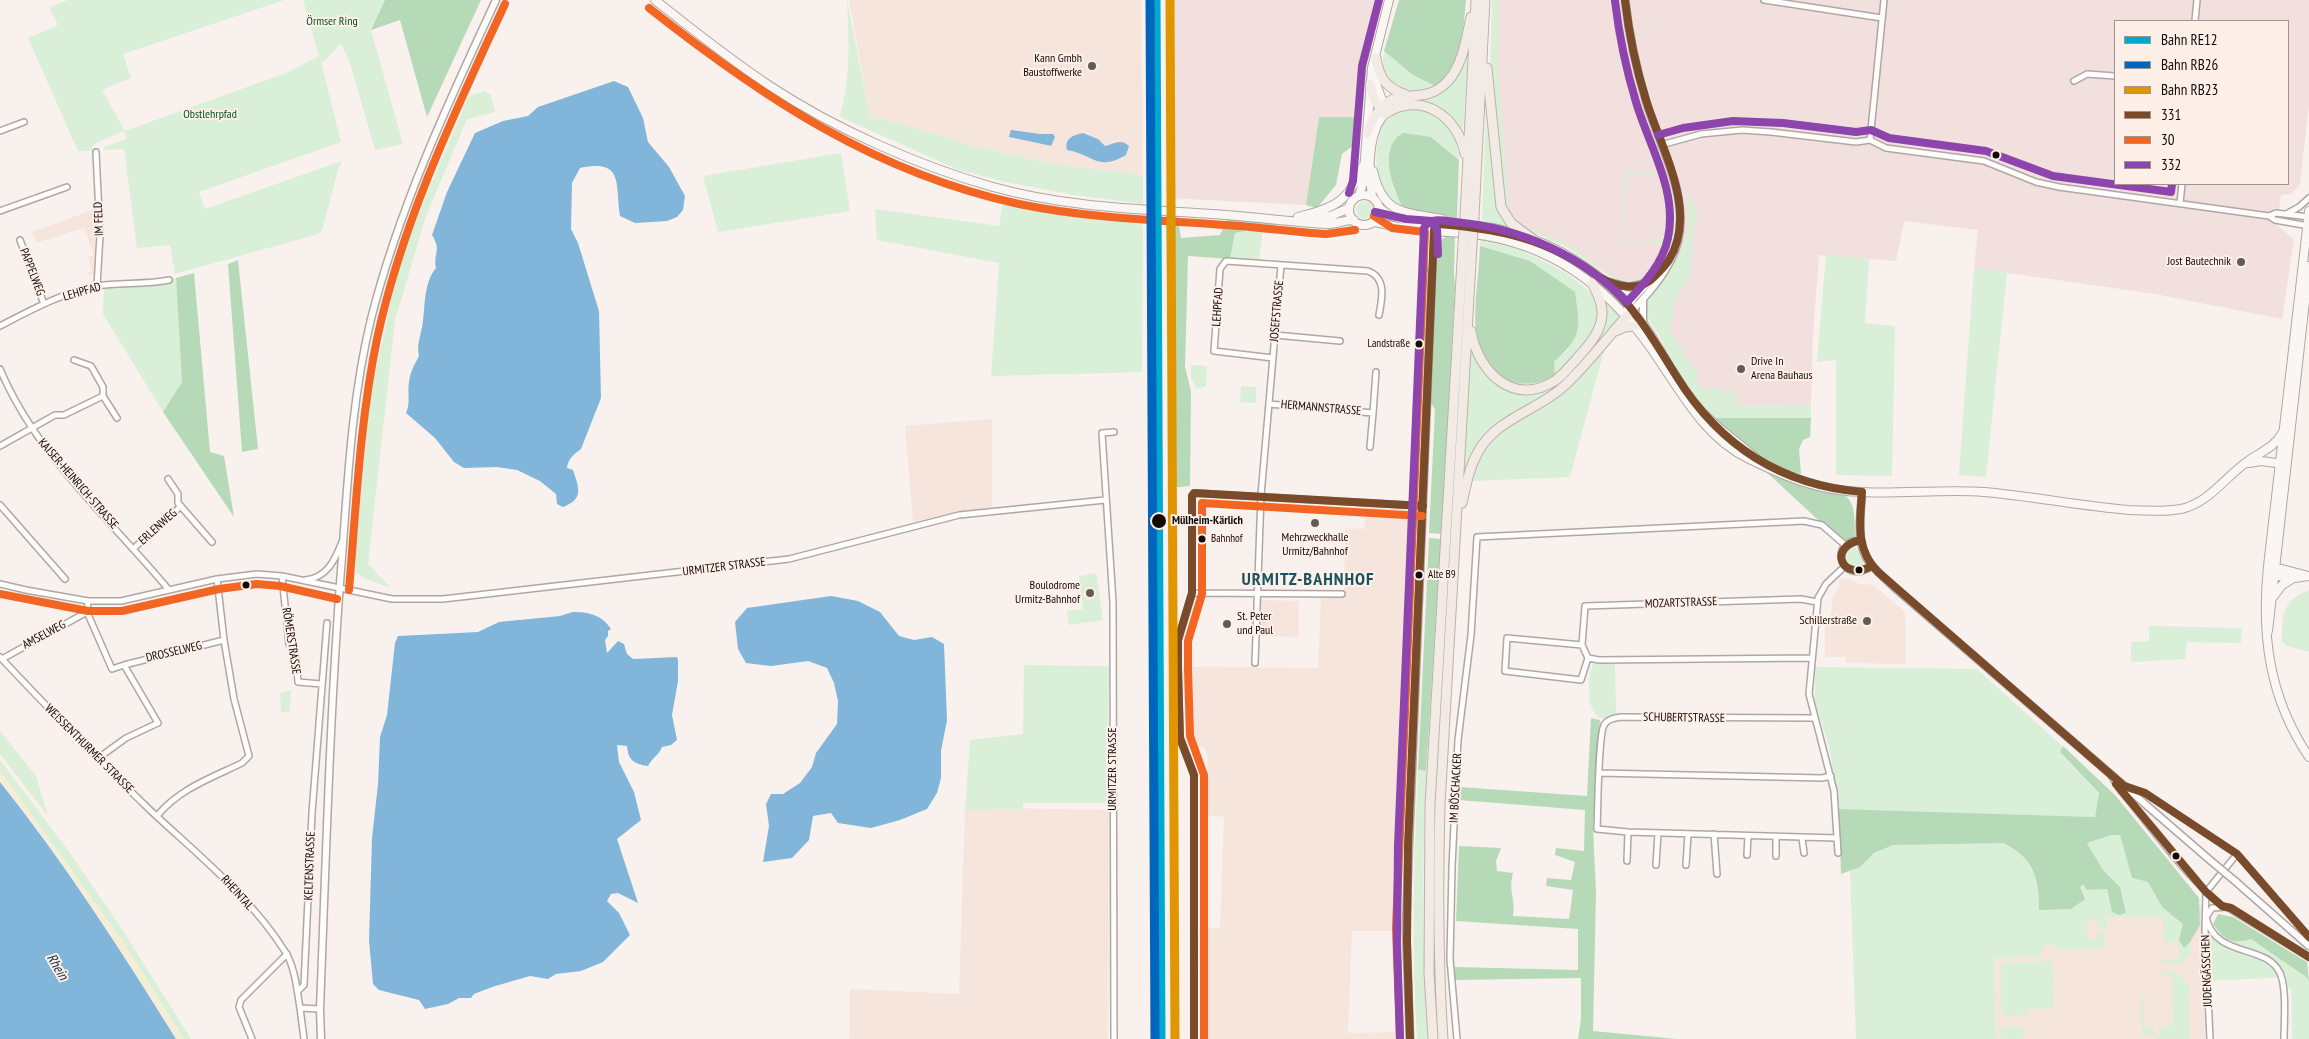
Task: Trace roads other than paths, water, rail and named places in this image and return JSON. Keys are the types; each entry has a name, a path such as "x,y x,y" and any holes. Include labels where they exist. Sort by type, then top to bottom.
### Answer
{"highway":[{"path":"1367,133 1383,109 1395,98 1433,92 1447,82 1462,54 1476,0"},
{"path":"1433,1039 1429,972 1430,805 1462,244 1468,169 1476,0"},
{"path":"1443,1039 1439,972 1438,869 1444,721 1477,179 1485,0"},
{"path":"1484,50 1501,207 1511,223 1534,240"},
{"path":"1376,58 1379,72 1385,84 1396,91 1409,95"},
{"path":"1370,85 1375,101 1383,109 1412,105 1429,106 1440,112 1453,124 1460,135 1468,169"},
{"path":"1469,315 1475,349 1487,371 1507,385 1522,389 1536,388 1550,383 1560,376 1596,336 1601,323 1602,310 1592,283"},
{"path":"1457,523 1472,466 1484,442 1505,424 1542,403 1562,387 1630,310"},
{"path":"1609,336 1622,328 1639,325"}],"main road":[{"path":"655,0 720,51 771,87 824,118 918,162 994,187 1053,200 1113,208 1248,216 1327,224 1354,220 1363,225 1373,222 1405,229 1458,225 1493,228 1534,240 1569,257 1603,280 1630,310 1700,418 1732,448 1762,464 1806,483 1832,489 1862,492 1976,492 2105,508 2175,510 2195,504 2208,496 2248,460 2276,444 2283,432"},
{"path":"1389,0 1374,56 1367,133 1372,196 1380,208 1395,218 1431,227 1487,236 1524,246 1562,262 1630,310"},
{"path":"1248,216 1331,216 1349,208 1352,201 1359,196 1375,131 1383,109 1375,78 1378,41"},
{"path":"1298,217 1326,210 1340,202 1354,186 1368,161"},
{"path":"1368,161 1378,188 1385,199 1395,208 1408,214 1440,219 1458,225"},
{"path":"1359,196 1372,196"},
{"path":"1349,208 1354,220"},
{"path":"1373,222 1378,216 1380,208"},
{"path":"2283,461 2283,432 2309,215"},
{"path":"2309,266 2264,618 2271,670 2288,720 2309,757"},
{"path":"2262,453 2271,453 2283,461"},
{"path":"2240,467 2258,461 2283,461"},
{"path":"2271,570 2309,575"},
{"path":"2271,570 2292,579"},
{"path":"2267,638 2271,601 2271,570"},
{"path":"2271,601 2282,584 2292,579 2309,575"}],"street":[{"path":"321,1039 320,1009 339,589 358,386 371,320 402,216 496,0"},
{"path":"1625,0 1641,82 1678,197 1680,211 1679,238 1666,270 1644,298 1630,310"},
{"path":"1764,0 1882,18"},
{"path":"1870,140 1884,0"},
{"path":"2195,20 2197,0"},
{"path":"2074,81 2087,74 2114,76"},
{"path":"0,131 24,122"},
{"path":"1661,145 1701,134 1742,130 1856,142 1870,140 1886,148 1984,161 2051,186 2269,216 2275,220 2308,226"},
{"name":"IM FELD","path":"96,152 100,234 97,286"},
{"path":"2180,203 2182,185"},
{"path":"0,211 67,187"},
{"path":"2286,214 2299,207 2309,198"},
{"path":"2269,216 2276,213 2309,215"},
{"path":"1410,1039 1406,928 1423,506 1431,227"},
{"name":"PAPPELWEG","path":"20,240 44,304"},
{"path":"1630,310 1650,281 1671,260"},
{"name":"LEHPFAD","path":"1273,358 1214,351 1220,269 1226,262 1280,265"},
{"name":"JOSEFSTRASSE","path":"1255,662 1261,495 1280,265 1374,273 1381,282 1382,297 1379,315"},
{"name":"LEHPFAD","path":"0,326 44,304 97,286 150,284 169,280"},
{"path":"1603,280 1629,287 1650,281"},
{"path":"1639,325 1644,298"},
{"path":"1275,335 1340,341"},
{"path":"74,360 91,366 103,387 103,396 117,418"},
{"name":"KAISER-HEINRICH-STRASSE","path":"0,369 12,399 52,456 169,590"},
{"name":"HERMANNSTRASSE","path":"1370,447 1376,372"},
{"path":"0,446 54,414 64,415 103,396"},
{"name":"HERMANNSTRASSE","path":"1269,404 1373,413"},
{"name":"URMITZER STRASSE","path":"1114,432 1102,433 1113,602 1114,1039"},
{"name":"ERLENWEG","path":"168,478 178,494 178,503 212,542"},
{"path":"1194,1039 1194,776 1180,738 1178,640 1192,593 1192,496 1194,492 1423,506"},
{"path":"1862,492 1861,540 1864,552 1872,566 2309,946"},
{"name":"URMITZER STRASSE","path":"0,584 88,600 121,601 217,579 257,574 282,576 392,599 443,599 789,559 958,514 1105,500"},
{"path":"0,505 65,579"},
{"name":"ERLENWEG","path":"134,548 181,506"},
{"name":"IM BÖSCHACKER","path":"1457,1039 1450,959 1452,876 1458,740 1471,635 1476,537 1810,521 1822,525 1845,545"},
{"path":"300,581 309,580 323,574 331,566 343,539"},
{"path":"1861,540 1852,541 1845,545 1841,552 1845,566 1857,572 1872,566"},
{"path":"1838,853 1836,805 1831,776 1814,718 1810,694 1811,658 1817,602 1826,584 1845,566"},
{"name":"RÖMERSTRASSE","path":"282,576 290,644 296,656 298,682 321,684"},
{"path":"157,816 168,802 182,792 242,763 249,756 234,699 224,640 217,579"},
{"path":"1192,593 1342,594"},
{"name":"MOZARTSTRASSE","path":"1588,658 1582,645 1585,606 1801,599 1817,602"},
{"path":"88,600 87,612 112,669 124,665 158,723 126,738 97,759"},
{"name":"AMSELWEG","path":"1,658 87,612"},
{"name":"RÖMERSTRASSE","path":"318,737 327,623"},
{"path":"1582,645 1507,638 1505,671 1581,680 1588,658 1599,660 1811,658"},
{"name":"DROSSELWEG","path":"124,665 224,640"},
{"name":"WEISSENTHURMER STRASSE","path":"1,658 97,759 182,837"},
{"name":"SCHUBERTSTRASSE","path":"1814,718 1621,717 1609,720 1603,726 1597,829 1628,832 1836,838"},
{"name":"KELTENSTRASSE","path":"298,991 304,985 312,813 318,737"},
{"path":"1600,773 1822,778 1831,776"},
{"path":"2111,774 2121,791 2206,892 2222,906 2231,908 2309,957"},
{"path":"2124,786 2145,793 2237,854 2309,937"},
{"path":"1627,861 1628,832"},
{"path":"1656,865 1658,833"},
{"path":"1686,865 1688,834"},
{"path":"1714,834 1717,874"},
{"path":"1747,855 1748,836"},
{"name":"RHEINTAL","path":"182,837 208,861 244,900 287,954 298,991 304,1039"},
{"path":"1776,837 1776,856"},
{"path":"1802,838 1804,853"},
{"path":"2206,917 2206,892 2237,854"},
{"path":"2206,917 2210,910 2222,906"},
{"name":"JUDENGÄSSCHEN","path":"2206,917 2210,1039"},
{"name":"JUDENGÄSSCHEN","path":"2206,917 2208,926 2217,938 2226,944 2264,959 2278,970 2283,988 2284,1039"},
{"path":"252,1039 238,1007 241,1000 287,954"},
{"path":"300,1008 320,1009"}],"water":[{"path":"614,81 628,87 643,118 648,142 669,167 685,196 683,210 677,217 667,221 635,223 620,216 617,184 615,176 611,171 604,167 594,166 580,168 572,183 571,229 578,243 599,311 601,398 581,449 572,457 567,468 573,470 578,488 577,497 570,504 563,507 557,504 556,494 540,481 517,470 497,467 464,468 454,462 435,438 406,413 409,386 412,371 419,356 427,287 436,268 437,249 432,235 447,192 475,133 503,121 528,116 538,107"},
{"path":"1011,130 1053,134 1055,137 1051,146 1009,137"},
{"path":"1083,133 1098,139 1105,146 1123,142 1129,146 1126,155 1116,160 1102,162 1067,150 1068,140 1073,136"},
{"path":"831,596 858,601 880,612 899,636 914,640 932,637 944,644 947,720 941,751 941,778 937,793 927,809 900,820 871,828 838,823 831,813 813,816 809,840 792,858 763,862 769,826 766,804 771,794 783,794 800,783 812,767 816,753 837,724 838,701 834,683 827,668 808,661 771,666 746,663 738,649 735,622 747,608"},
{"path":"573,612 595,615 604,620 611,629 608,631 608,636 605,640 607,653 618,641 624,644 627,654 633,659 677,657 678,660 678,681 672,715 677,740 671,745 662,747 648,766 639,764 630,758 627,746 617,745 619,762 634,792 641,820 617,839 638,903 618,893 611,894 607,901 619,913 630,935 603,962 581,971 556,974 548,979 530,976 492,987 474,994 471,998 459,998 448,1004 425,1009 419,1000 379,990 373,984 369,940 372,838 378,784 380,737 387,715 395,643 398,636 478,632 499,622 560,616"},
{"name":"Rhein","path":"0,782 70,876 176,1039 0,1039"}],"rail line":[{"name":"RB26","path":"1150,0 1155,1039"},
{"name":"RE12","path":"1156,0 1161,1039"},
{"name":"RB23","path":"1170,0 1175,1039"}],"place":[{"name":"Kann Gmbh Baustoffwerke","path":"1092,66"},
{"name":"Jost Bautechnik","path":"2241,262"},
{"name":"Landstraße","path":"1419,344"},
{"name":"Drive In Arena Bauhaus","path":"1741,369"},
{"name":"Mülheim-Kärlich","path":"1159,521"},
{"name":"Mehrzweckhalle Urmitz/Bahnhof","path":"1315,523"},
{"name":"Bahnhof","path":"1202,539"},
{"name":"Alte B9","path":"1419,575"},
{"name":"Boulodrome Urmitz-Bahnhof","path":"1090,593"},
{"name":"Schillerstraße","path":"1867,621"},
{"name":"St. Peter und Paul","path":"1227,624"}],"district":[{"name":"URMITZ-BAHNHOF","path":"1308,580"}],"park label":[{"name":"Örmser Ring","path":"332,22"},
{"name":"Obstlehrpfad","path":"210,115"}]}
